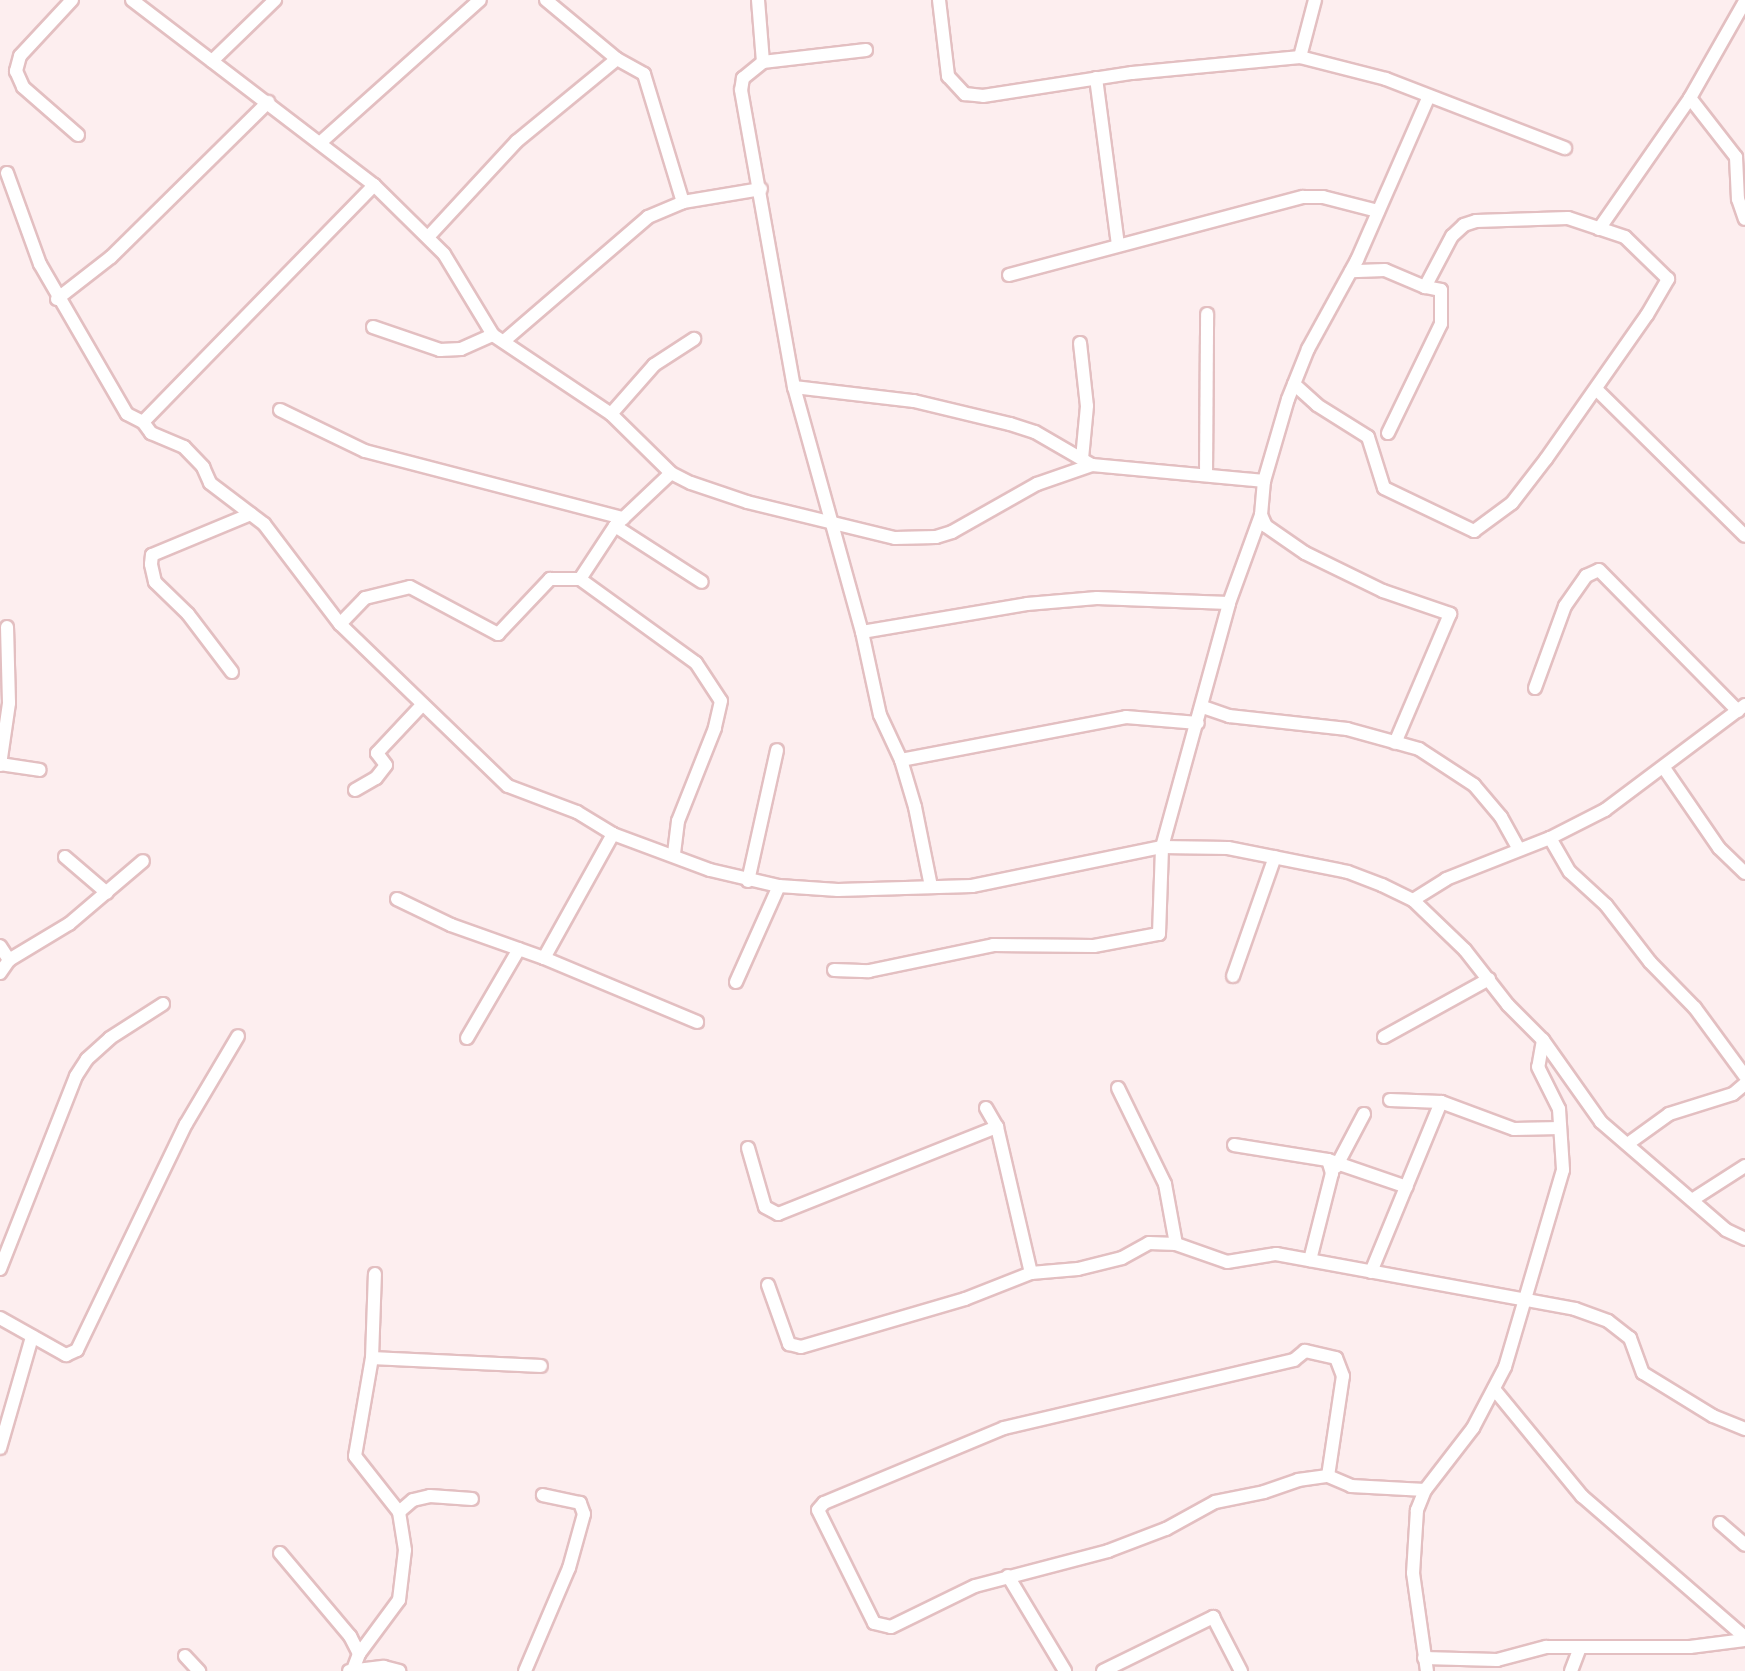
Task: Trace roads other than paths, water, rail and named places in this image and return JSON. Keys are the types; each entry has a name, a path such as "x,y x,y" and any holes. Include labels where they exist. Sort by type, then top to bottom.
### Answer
{"street":[{"path":"132,0 374,185 429,236 498,338 611,414 671,473 747,502 828,519 853,530 895,538 936,537 1037,484 1087,462"},
{"path":"212,61 275,0"},
{"path":"321,142 480,0"},
{"path":"546,0 617,59 645,74 683,202"},
{"path":"758,0 763,62"},
{"path":"939,0 948,76 965,94 983,96 1096,78 1300,58 1386,79 1428,98 1565,148"},
{"path":"1300,58 1315,0"},
{"path":"67,1 20,56 16,71 23,87 78,135"},
{"path":"1599,229 1690,98 1742,1"},
{"path":"866,50 763,62 743,78 741,90 761,189 794,387 828,519 862,632 880,715 901,760 931,886"},
{"path":"429,236 517,141 617,59"},
{"path":"1096,78 1118,245"},
{"path":"834,970 869,971 993,945 1094,946 1159,934 1162,847 1203,707 1229,603 1261,515 1264,481 1294,384 1351,271 1428,98"},
{"path":"1690,98 1740,153 1738,199 1745,219"},
{"path":"57,299 111,257 268,102"},
{"path":"8,173 40,264 57,299 113,396 127,414 143,422 151,433 184,447 203,467 210,483 251,514 280,541 340,625 509,786 577,812 613,834 748,881 779,886 838,890 972,886 1034,876 1098,857 1162,847 1228,848 1348,872 1413,900 1489,979 1542,1040 1601,1122 1629,1143 1692,1200 1745,1239"},
{"path":"143,422 374,185"},
{"path":"373,327 440,350 461,349 498,338 648,217 683,202 761,189"},
{"path":"1009,275 1303,197 1323,197 1378,211"},
{"path":"1294,384 1317,405 1368,437 1384,488 1474,531 1512,503 1596,389 1668,279 1625,237 1568,218 1476,221 1452,236 1425,287"},
{"path":"1351,271 1385,270 1425,287 1441,290 1441,324 1388,433"},
{"path":"1206,475 1207,314"},
{"path":"611,414 654,365 694,339"},
{"path":"1080,343 1087,406 1087,462"},
{"path":"794,387 863,393 983,417 1035,432 1087,462 1264,481"},
{"path":"1596,389 1744,532"},
{"path":"279,410 365,451 619,522 702,582"},
{"path":"580,579 619,522 671,473"},
{"path":"232,672 188,614 155,582 150,564 152,555 251,514"},
{"path":"1261,515 1266,526 1305,553 1383,591 1450,614 1395,743"},
{"path":"1413,900 1446,879 1550,838 1605,810 1742,708 1599,570 1586,576 1565,606 1535,688"},
{"path":"340,625 365,598 410,587 498,634 550,579 580,579 696,663 721,701 715,728 678,821 674,855"},
{"path":"862,632 1085,598 1229,603"},
{"path":"7,627 9,703 0,764 40,769"},
{"path":"355,790 376,778 386,765 377,753 422,705"},
{"path":"1203,707 1229,716 1347,729 1419,749 1474,785 1501,817 1519,849"},
{"path":"901,760 1126,717 1198,723"},
{"path":"748,881 777,750"},
{"path":"1664,768 1719,848 1745,873"},
{"path":"544,958 613,834"},
{"path":"1550,838 1570,872 1606,905 1650,962 1695,1008 1745,1076"},
{"path":"65,857 107,893"},
{"path":"1233,976 1275,857"},
{"path":"0,973 9,960 69,924 142,861"},
{"path":"736,982 779,886"},
{"path":"397,899 451,925 519,948 697,1022"},
{"path":"0,946 9,960"},
{"path":"467,1038 519,948"},
{"path":"1384,1037 1489,979"},
{"path":"1,1262 86,1059 163,1004"},
{"path":"0,1318 66,1355 85,1340 186,1124 238,1036"},
{"path":"1427,1671 1413,1550 1417,1510 1425,1490 1473,1428 1494,1389 1527,1297 1563,1170 1559,1109 1538,1067 1542,1040"},
{"path":"1629,1143 1669,1114 1733,1094 1745,1084"},
{"path":"1118,1088 1165,1184 1175,1244"},
{"path":"1390,1100 1441,1102 1514,1129 1560,1128"},
{"path":"1371,1272 1441,1102"},
{"path":"986,1108 997,1127 1031,1273"},
{"path":"1310,1259 1333,1165 1364,1114"},
{"path":"748,1148 765,1207 778,1214 997,1127"},
{"path":"1234,1145 1333,1165 1407,1188"},
{"path":"1692,1200 1745,1166"},
{"path":"768,1285 793,1348 890,1323 1031,1273 1089,1266 1122,1258 1149,1242 1175,1244 1227,1262 1276,1254 1310,1259 1491,1296 1527,1297 1608,1321 1630,1338 1643,1373 1713,1416 1745,1429"},
{"path":"376,1274 372,1358 355,1457 399,1512 405,1550 399,1600 351,1669 399,1671"},
{"path":"0,1448 32,1337"},
{"path":"1328,1476 1343,1376 1336,1358 1304,1351 1294,1360 1004,1428 824,1503 818,1510 874,1623 881,1627 1009,1576 1118,1547 1166,1529 1216,1502 1328,1476 1351,1486 1425,1490"},
{"path":"372,1358 541,1366"},
{"path":"1494,1389 1582,1496 1745,1638"},
{"path":"525,1671 569,1568 584,1514 580,1503 543,1495"},
{"path":"399,1512 413,1500 430,1496 472,1499"},
{"path":"1720,1523 1745,1545"},
{"path":"280,1553 350,1636 359,1654"},
{"path":"1009,1576 1065,1671"},
{"path":"1103,1671 1213,1617 1241,1671"},
{"path":"1424,1657 1497,1660 1546,1647 1578,1650 1624,1645 1690,1647 1745,1638"},
{"path":"1571,1671 1578,1650"},
{"path":"185,1656 199,1671"}]}
